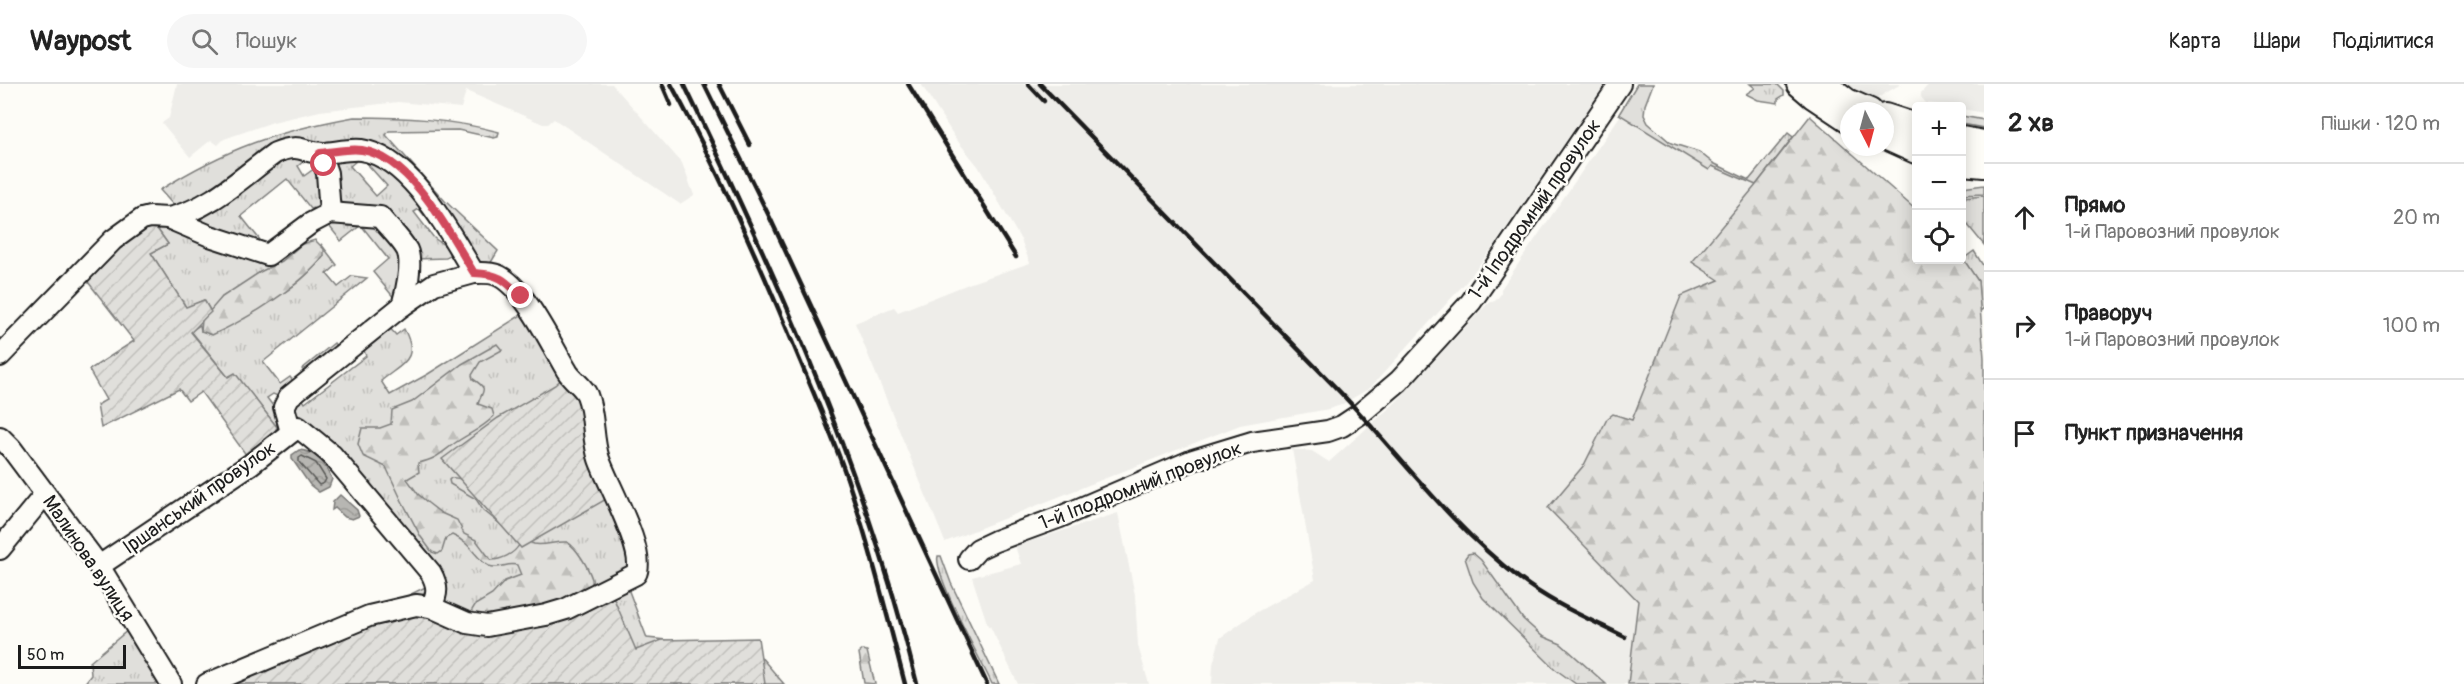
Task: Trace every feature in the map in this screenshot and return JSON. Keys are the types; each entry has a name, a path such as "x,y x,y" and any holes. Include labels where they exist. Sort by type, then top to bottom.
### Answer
{"main road":[{"path":"1800,84 1840,114"},
{"path":"1825,84 1849,102"},
{"path":"1894,119 1912,124"},
{"path":"1966,140 1984,143"},
{"path":"1894,141 1912,148"},
{"path":"1966,163 1984,165"}],"street":[{"name":"1-й Іподромний провулок","path":"969,559 978,549 995,541 1060,517 1213,453 1252,442 1328,431 1342,426 1360,414 1399,381 1471,302 1620,84"},
{"path":"168,218 200,208 275,153 296,147 320,153 362,150 377,155 394,166 428,199 474,273"},
{"path":"320,153 328,179 330,213"},
{"path":"0,356 113,240 142,219 168,218 210,236 268,255 311,223 330,213 380,217 407,250 408,270 402,306"},
{"path":"207,684 369,616 416,605 431,607 467,623 487,626 566,609 636,574 640,561 618,501 598,459 589,404 583,389 568,374 521,296 505,280 496,275 474,273 434,284 402,306 289,397 284,407 294,430 332,455 431,573 437,585 437,595 431,607"},
{"name":"Іршанський провулок","path":"99,566 251,465 294,430"},
{"name":"Малинова вулиця","path":"0,437 11,448 99,566 171,684"},
{"path":"0,549 45,494"}],"shaded area":[{"path":"177,84 612,84 682,163 694,195 680,204 554,119 548,124 543,124 466,91 461,108 398,102 320,111 273,122 224,139 218,145 211,140 190,157 162,123 169,118"},
{"path":"921,84 1605,84 1493,247 1466,282 1370,388 1341,405 1329,409 1240,425 945,542 855,323 894,307 898,312 1030,263 1021,240 978,166 956,139"},
{"path":"1844,84 1901,84 1874,100"},
{"path":"1929,84 1984,84 1984,113 1966,110 1966,102 1925,102 1921,93"},
{"path":"1620,116 1709,169 1712,166 1756,185 1692,261 1720,280 1680,296 1632,420 1613,414 1607,419 1584,465 1548,507 1638,601 1628,684 1212,684 1213,664 1220,638 1255,613 1315,580 1292,449 1312,451 1329,462 1396,402 1488,303 1495,301 1501,294 1501,289"},
{"path":"1118,513 1135,595 1138,646 1149,684 1018,684 988,626 972,577 1021,564 1015,546"}],"green space":[{"path":"1637,84 1653,84 1645,105 1644,115 1648,123 1671,143 1699,152 1713,163 1749,180 1788,133 1793,137 1756,185 1712,166 1709,170 1619,114"},
{"path":"1750,84 1777,84 1784,91 1784,95 1778,99 1778,103 1758,100 1746,94 1755,88"},
{"path":"1810,116 1840,143 1840,156 1855,156 1912,206 1912,264 1966,263 1978,281 1984,358 1984,684 1628,684 1638,601 1548,508 1584,465 1607,419 1613,414 1632,420 1681,296 1719,280 1692,262"},
{"path":"354,117 427,120 463,124 499,132 498,137 494,138 458,130 389,131 386,135 445,201 498,251 490,264 481,267 401,167 304,144 176,208 160,190 184,175 253,143 301,128"},
{"path":"1966,117 1984,120 1984,128 1966,125"},
{"path":"288,153 304,161 298,166 304,176 318,166 321,206 311,209 287,179 241,216 264,245 198,228 195,219"},
{"path":"346,155 367,156 402,178 431,207 438,224 433,226 419,209 414,212 434,238 448,248 449,255 446,258 415,259 407,243 383,212 343,207 333,200 330,159","holes":["361,157 387,186 376,196 350,166"]},
{"path":"1984,185 1984,194 1966,195 1966,187"},
{"path":"1984,196 1984,245 1966,223 1966,198"},
{"path":"376,221 403,251 395,299 373,272 388,259 361,225 341,241 326,222"},
{"path":"153,223 266,263 270,267 222,297 211,312 204,300 186,308 151,253 168,244"},
{"path":"153,223 168,244 151,253 186,307 204,300 211,312 191,332 228,377 235,373 277,427 271,439 249,459 201,392 188,401 179,389 101,428 97,405 106,400 89,370 134,341 85,278 127,238"},
{"path":"315,240 324,249 324,256 302,279 241,321 212,335 201,331 202,320 222,297 260,272 282,261 302,244"},
{"path":"321,244 337,265 327,274 338,287 352,276 367,278 263,362 280,384 290,377 297,386 280,397 273,394 267,398 276,410 277,427 235,374 228,377 191,331 200,325 201,331 235,317 288,290 315,264 324,249"},
{"path":"1974,251 1984,267 1984,308 1980,311 1978,281 1966,263 1966,257"},
{"path":"529,310 565,376 632,556 627,586 647,638 754,649 784,684 232,684 231,682 442,579 291,412 299,394 305,403 366,356 362,345 387,325 396,335 404,329 410,347 410,354 403,364 381,381 390,395 428,374"},
{"path":"334,343 338,348 307,374 302,369"},
{"path":"497,344 502,350 480,362 472,375 473,379 483,388 478,404 492,409 494,416 430,460 418,463 419,472 407,479 428,503 441,513 457,520 464,534 476,540 491,560 511,554 519,545 516,537 483,510 476,499 450,484 451,478 461,479 483,495 524,539 534,544 567,542 582,558 592,579 592,586 588,593 502,618 469,615 475,605 492,595 505,581 521,575 517,565 489,566 464,542 452,535 446,538 442,551 438,554 432,552 421,537 386,467 363,456 358,444 362,428 380,428 391,424 392,410 412,402 462,364"},
{"path":"565,376 582,403 610,497 521,548 442,459 498,418 555,385"},
{"path":"1473,553 1481,560 1523,619 1542,636 1561,644 1606,684 1576,684 1555,669 1483,598 1473,582 1465,558 1468,554"},
{"path":"938,556 941,556 951,583 999,684 992,684 959,618 938,566"},
{"path":"611,592 636,650 662,640 758,638 765,684 231,684 353,627 420,613 477,632"},
{"path":"128,630 161,684 84,684 91,675 90,662"},
{"path":"863,650 867,651 875,684 864,683 859,653"}],"water":[{"path":"299,450 310,453 323,463 332,479 329,487 319,492 310,485 292,459 292,455"},
{"path":"340,495 357,510 359,516 352,519 345,517 335,508 332,510 333,502"}],"railway":[{"path":"662,84 671,105"},
{"path":"671,84 754,252 836,447 863,529 905,684"},
{"path":"684,84 753,230 817,378 872,529 917,684"},
{"path":"704,84 771,220 987,684"},
{"path":"719,84 750,145"},
{"path":"908,84 1016,257"},
{"path":"1028,84 1044,101"},
{"path":"1040,84 1340,392 1470,535 1531,587 1570,610 1625,637"}],"route":[{"path":"324,164 320,153 362,150 377,155 394,166 428,199 474,273 496,275 505,280 521,296"}]}
